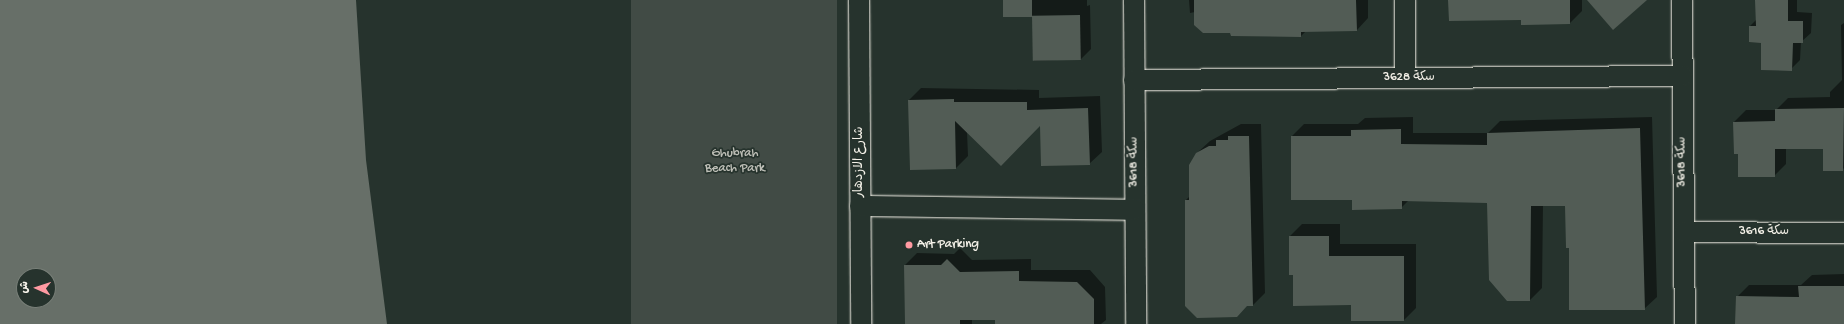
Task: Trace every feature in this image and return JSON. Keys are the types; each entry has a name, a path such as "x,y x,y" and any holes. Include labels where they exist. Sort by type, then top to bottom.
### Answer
{"street":[{"name":"شارع الازدهار","path":"859,0 861,324"},
{"name":"سكة 3618","path":"1134,0 1136,324"},
{"path":"1405,0 1405,78"},
{"name":"سكة 3618","path":"1682,0 1684,324"},
{"name":"سكة 3628","path":"1134,80 1683,76"},
{"path":"860,206 1135,210"},
{"name":"سكة 3616","path":"1684,232 1844,233"}],"green space":[{"name":"Ghubrah Beach Park","path":"631,0 837,0 837,324 631,324"}],"shaded area":[{"path":"0,0 356,0 366,160 387,324 0,324"}],"building":[{"path":"1003,0 1032,0 1032,17 1003,17"},
{"path":"1194,0 1356,0 1357,31 1301,32 1301,37 1231,36 1230,33 1203,33 1194,25"},
{"path":"1448,0 1570,0 1570,24 1521,25 1521,20 1449,21"},
{"path":"1587,0 1647,0 1613,30"},
{"path":"1755,0 1788,0 1788,21 1803,21 1803,43 1793,43 1792,71 1761,70 1761,43 1749,42 1749,26 1756,26"},
{"path":"1080,15 1081,60 1033,61 1032,16"},
{"path":"954,99 954,102 1027,102 1027,110 1088,108 1090,165 1041,166 1040,126 1001,166 955,121 956,169 910,170 908,100"},
{"path":"1844,108 1843,171 1823,171 1823,149 1775,149 1775,177 1738,177 1738,154 1734,154 1733,122 1775,121 1775,109"},
{"path":"1640,128 1645,310 1569,310 1569,248 1566,248 1565,206 1531,206 1530,301 1507,301 1489,280 1487,203 1402,201 1402,209 1352,210 1352,200 1291,200 1291,136 1351,136 1351,130 1401,129 1401,144 1487,145 1487,133"},
{"path":"1228,136 1249,136 1253,306 1247,306 1237,317 1197,318 1185,306 1185,200 1189,200 1189,165 1196,153 1209,146 1216,146 1216,140 1228,140"},
{"path":"1289,236 1329,236 1329,256 1404,256 1404,321 1351,321 1351,305 1293,306 1293,275 1289,275"},
{"path":"947,259 960,272 1019,271 1019,281 1077,282 1094,299 1094,324 995,324 995,320 960,320 960,324 905,324 904,265 941,265"},
{"path":"1798,286 1844,286 1844,324 1735,324 1736,296 1799,297"}],"place":[{"name":"Art Parking","path":"909,245"}]}
